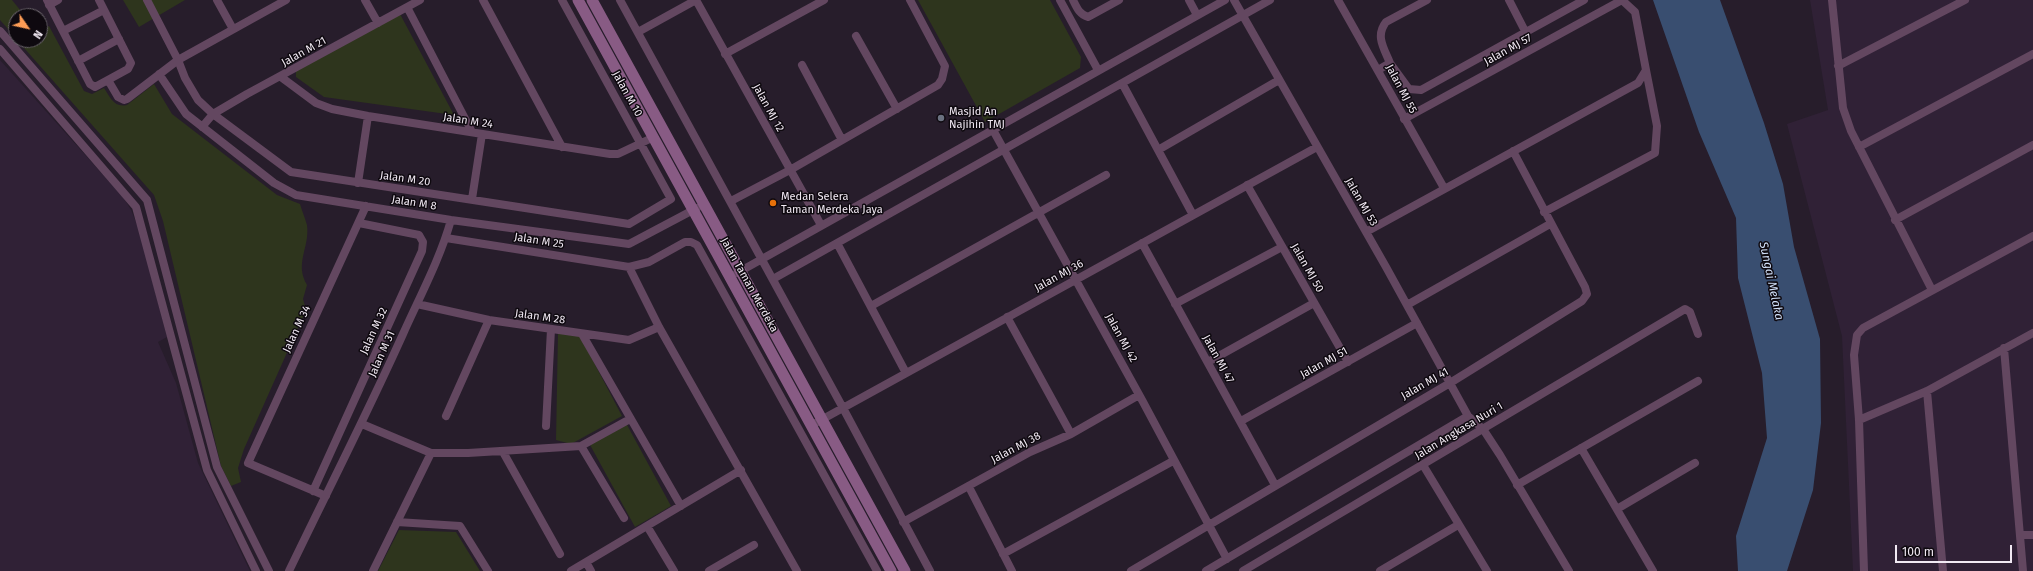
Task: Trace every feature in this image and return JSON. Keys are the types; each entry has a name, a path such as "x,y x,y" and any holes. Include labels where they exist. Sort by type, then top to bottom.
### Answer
{"main road":[{"name":"Jalan Taman Merdeka","path":"578,0 654,136 692,211 812,425 891,571"},
{"name":"Jalan Taman Merdeka","path":"592,0 905,571"}],"street":[{"path":"58,0 48,2 78,61 92,86 95,87 130,66 131,63 99,0"},
{"name":"Jalan M 20","path":"148,0 178,60 191,90 214,114 291,172 629,224 671,199"},
{"path":"217,0 233,29"},
{"path":"108,80 118,97 124,100 178,60 286,0"},
{"path":"365,0 378,23"},
{"name":"Jalan M 21","path":"202,127 214,114 420,0"},
{"path":"482,0 562,147"},
{"name":"Jalan M 10","path":"562,0 642,143 671,199"},
{"path":"620,0 773,279 930,571"},
{"path":"638,32 696,0"},
{"name":"Jalan MJ 12","path":"696,0 822,226"},
{"path":"725,54 824,0"},
{"path":"731,202 938,85 945,72 944,66 910,0"},
{"path":"1060,0 1098,70"},
{"path":"1073,0 1078,11 1082,15 1088,17 1119,0"},
{"path":"1189,0 1197,15"},
{"path":"729,277 1225,0"},
{"name":"Jalan MJ 53","path":"1234,0 1366,232 1468,416"},
{"path":"773,279 1270,0"},
{"name":"Jalan MJ 55","path":"1338,0 1444,188"},
{"path":"1427,0 1386,22 1381,28 1379,34 1390,63 1409,89 1421,90 1525,31 1584,0"},
{"path":"1509,0 1525,31"},
{"name":"Jalan MJ 57","path":"1404,119 1622,0 1635,12 1646,70"},
{"path":"1832,0 1843,108 1859,147 1932,290"},
{"path":"1838,66 1965,0"},
{"path":"407,7 472,132"},
{"path":"63,31 104,10"},
{"path":"0,31 147,200 217,467 269,571"},
{"path":"856,36 897,109"},
{"path":"78,61 119,39"},
{"path":"0,49 136,207 207,470 256,571"},
{"path":"1859,147 2033,54"},
{"path":"1378,70 1390,63"},
{"path":"802,65 842,140"},
{"path":"1366,232 1638,83 1646,70"},
{"path":"1544,212 1655,153 1657,126 1646,70"},
{"name":"Jalan M 8","path":"158,74 178,105 186,114 286,190 296,195 451,220 629,244 704,204"},
{"name":"Jalan M 24","path":"281,77 316,103 332,109 368,116 610,154 618,154 642,143"},
{"path":"1158,150 1279,80"},
{"path":"1122,83 1193,215"},
{"path":"358,183 368,116"},
{"name":"Jalan MJ 42","path":"993,130 1139,395 1227,559"},
{"path":"472,199 482,134"},
{"path":"642,143 654,136"},
{"path":"1895,220 2033,145"},
{"name":"Jalan MJ 36","path":"812,425 1317,147"},
{"name":"Jalan MJ 41","path":"1131,571 1450,383 1582,301 1586,297 1585,287 1550,224 1513,151"},
{"path":"871,306 1106,175"},
{"name":"Jalan MJ 50","path":"1247,185 1348,362"},
{"name":"Jalan M 34","path":"313,491 248,463 366,206"},
{"name":"Jalan M 31","path":"289,571 362,424 446,238 451,220"},
{"name":"Jalan M 32","path":"313,491 422,251 423,242 419,235 359,223"},
{"path":"1407,305 1550,224"},
{"path":"1864,571 1859,420 1854,355 1857,335 1863,328 2033,236"},
{"name":"Jalan M 25","path":"446,238 629,267"},
{"path":"796,571 741,470 659,327 629,267 649,262 685,242 691,242 697,245 877,571"},
{"path":"837,243 906,373"},
{"name":"Jalan MJ 47","path":"1142,243 1275,485"},
{"path":"1176,304 1282,247"},
{"path":"1208,362 1314,303"},
{"name":"Jalan M 28","path":"417,304 489,320 629,340 659,327"},
{"name":"Jalan Angkasa Nuri 1","path":"1244,571 1685,309 1690,312 1698,334"},
{"path":"1007,318 1071,434"},
{"path":"446,416 489,320"},
{"name":"Jalan MJ 51","path":"1240,420 1417,323"},
{"path":"546,426 551,330"},
{"path":"1859,420 1927,391 2033,332"},
{"path":"582,334 681,506"},
{"path":"2004,348 2022,536 2023,571"},
{"path":"1517,485 1698,380"},
{"path":"1927,391 1943,571"},
{"name":"Jalan MJ 38","path":"903,522 969,487 1030,452 1071,434 1139,395"},
{"path":"1211,570 1227,559 1468,416 1483,429 1569,571"},
{"path":"362,424 431,453 503,452 581,446 630,419"},
{"path":"581,446 624,518"},
{"path":"1581,448 1653,571"},
{"path":"503,452 560,554"},
{"path":"373,571 431,453"},
{"path":"1003,554 1174,461"},
{"path":"1617,510 1695,462"},
{"path":"1423,465 1486,571"},
{"path":"571,571 741,470"},
{"path":"969,487 1012,571"},
{"path":"313,491 326,496"},
{"path":"396,522 460,526 488,571"},
{"path":"1380,571 1458,525"},
{"path":"647,526 674,571"},
{"path":"2022,536 2033,535"},
{"path":"709,571 754,545"},
{"path":"586,562 591,571"}],"shaded area":[{"path":"1810,0 2033,0 2033,571 1853,571 1842,336 1787,124 1828,110"},
{"path":"0,60 123,197 131,210 140,232 167,337 158,342 176,383 198,463 250,571 0,571"}],"green space":[{"path":"0,0 12,0 18,8 8,8 8,29 0,20"},
{"path":"123,0 185,0 139,27"},
{"path":"918,0 1050,0 1081,57 1080,68 985,122"},
{"path":"400,14 454,115 324,97 296,77 296,70"},
{"path":"48,27 84,91 92,94 104,88 113,101 123,106 127,105 154,84 172,114 277,195 300,204 307,225 302,262 303,277 307,285 303,299 306,310 244,449 238,468 241,482 231,486 221,466 163,221 154,195 24,48 48,48"},
{"path":"558,333 580,336 622,416 571,444 556,440"},
{"path":"626,423 671,506 635,527 589,443"},
{"path":"399,530 456,532 480,571 378,571"}],"water":[{"name":"Sungai Melaka","path":"1653,0 1720,0 1764,123 1783,184 1794,247 1820,339 1821,423 1813,490 1787,571 1738,571 1736,536 1767,438 1762,373 1738,278 1736,218 1699,132"}],"place":[{"name":"Masjid An Najihin TMJ","path":"941,118"},
{"name":"Medan Selera Taman Merdeka Jaya","path":"773,203"}]}
